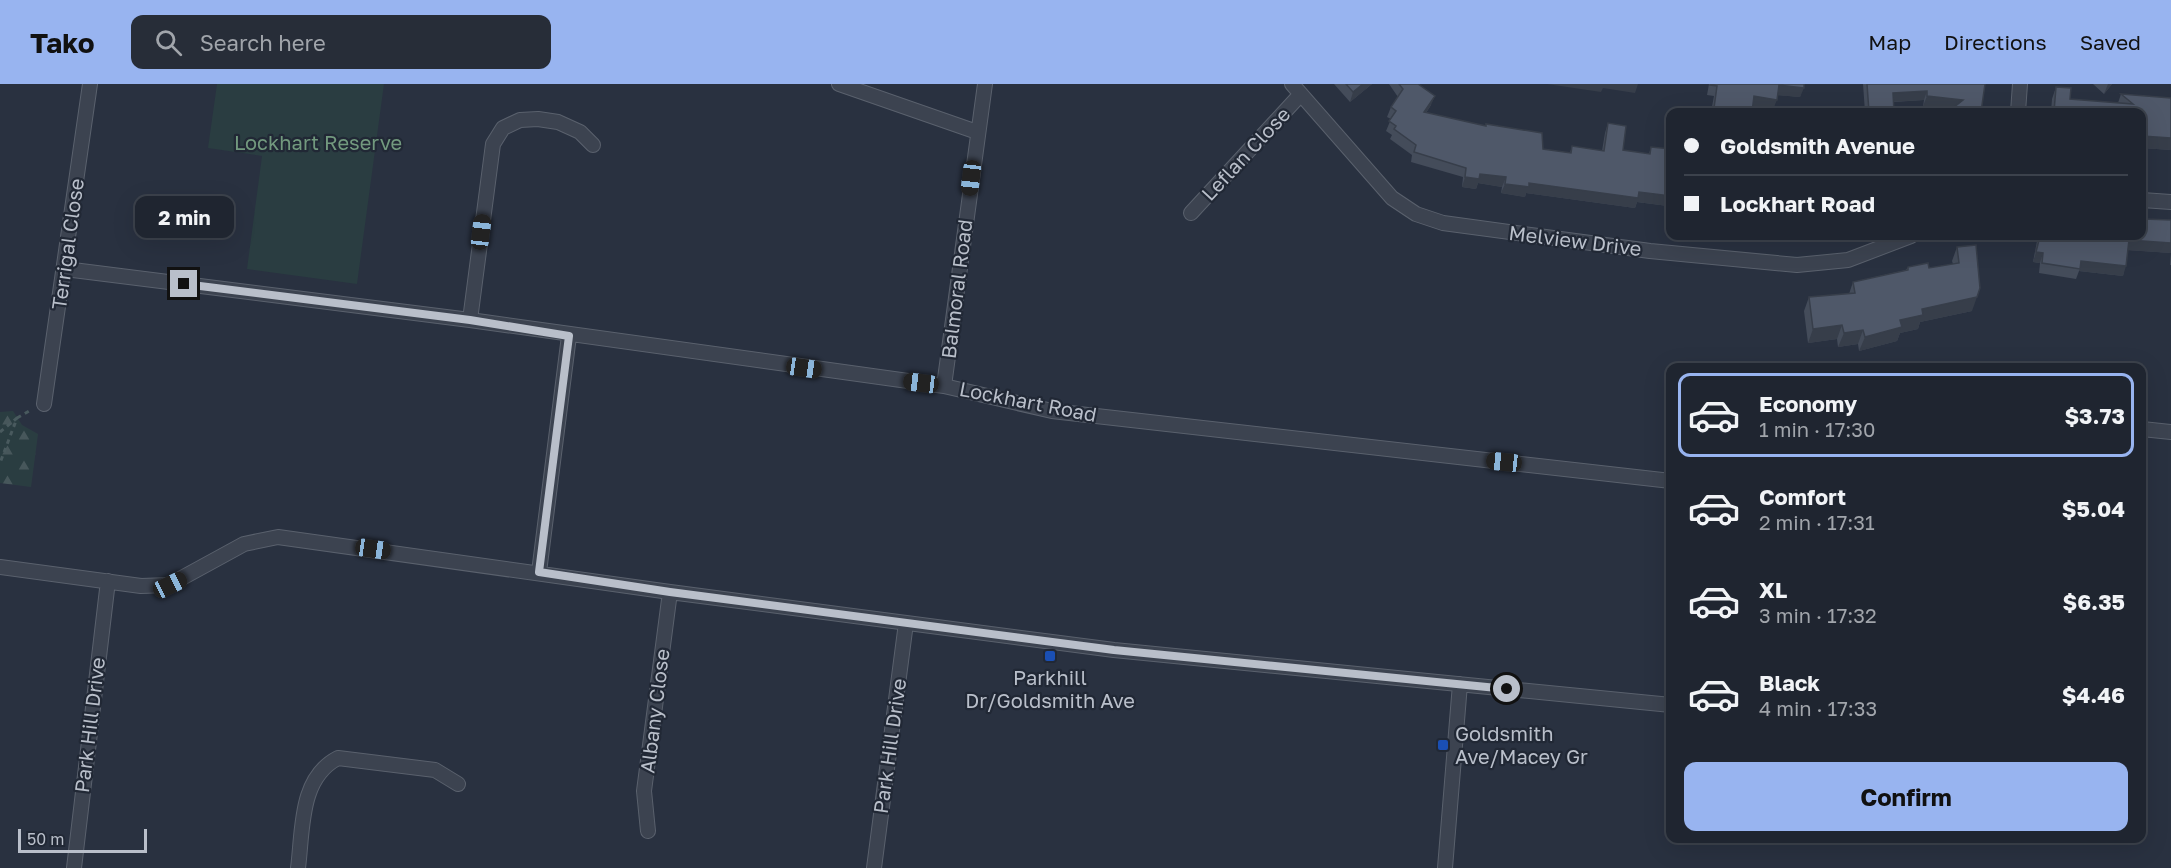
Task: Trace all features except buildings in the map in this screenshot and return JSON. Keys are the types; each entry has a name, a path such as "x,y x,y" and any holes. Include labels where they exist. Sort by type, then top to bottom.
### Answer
{"street":[{"name":"Terrigal Close","path":"44,404 90,84"},
{"path":"839,84 977,132"},
{"name":"Balmoral Road","path":"944,386 985,84"},
{"path":"2018,108 2020,84"},
{"name":"Leflan Close","path":"1191,213 1296,89"},
{"name":"Melview Drive","path":"1296,89 1392,198 1416,214 1443,223 1650,251 1797,266 1848,260 1900,240"},
{"path":"470,320 493,144 503,128 520,120 558,122 580,132 593,145"},
{"path":"2146,200 2171,202"},
{"name":"Lockhart Road","path":"65,269 470,320 569,336 944,386 1052,411 1666,479"},
{"path":"539,572 569,336"},
{"path":"2146,429 2171,432"},
{"path":"0,567 141,586 170,585 244,544 278,537 670,592 1114,650 1666,705"},
{"name":"Park Hill Drive","path":"74,868 108,582"},
{"name":"Albany Close","path":"648,831 644,791 670,592"},
{"name":"Park Hill Drive","path":"874,868 906,623"},
{"path":"1445,868 1460,684"},
{"path":"298,868 309,786 328,763 338,758 435,770 458,784"}],"path":[{"path":"0,432 17,418 0,463"}],"green space":[{"name":"Lockhart Reserve","path":"217,84 384,84 357,284 247,269 262,156 208,148"},
{"path":"13,411 22,425 38,434 31,487 0,483 0,412"}],"place":[{"name":"Parkhill Dr/Goldsmith Ave","path":"1050,656"},
{"name":"Goldsmith Ave/Macey Gr","path":"1443,745"}],"route":[{"path":"184,284 470,320 569,336 539,572 670,592 1114,650 1507,689"}]}
